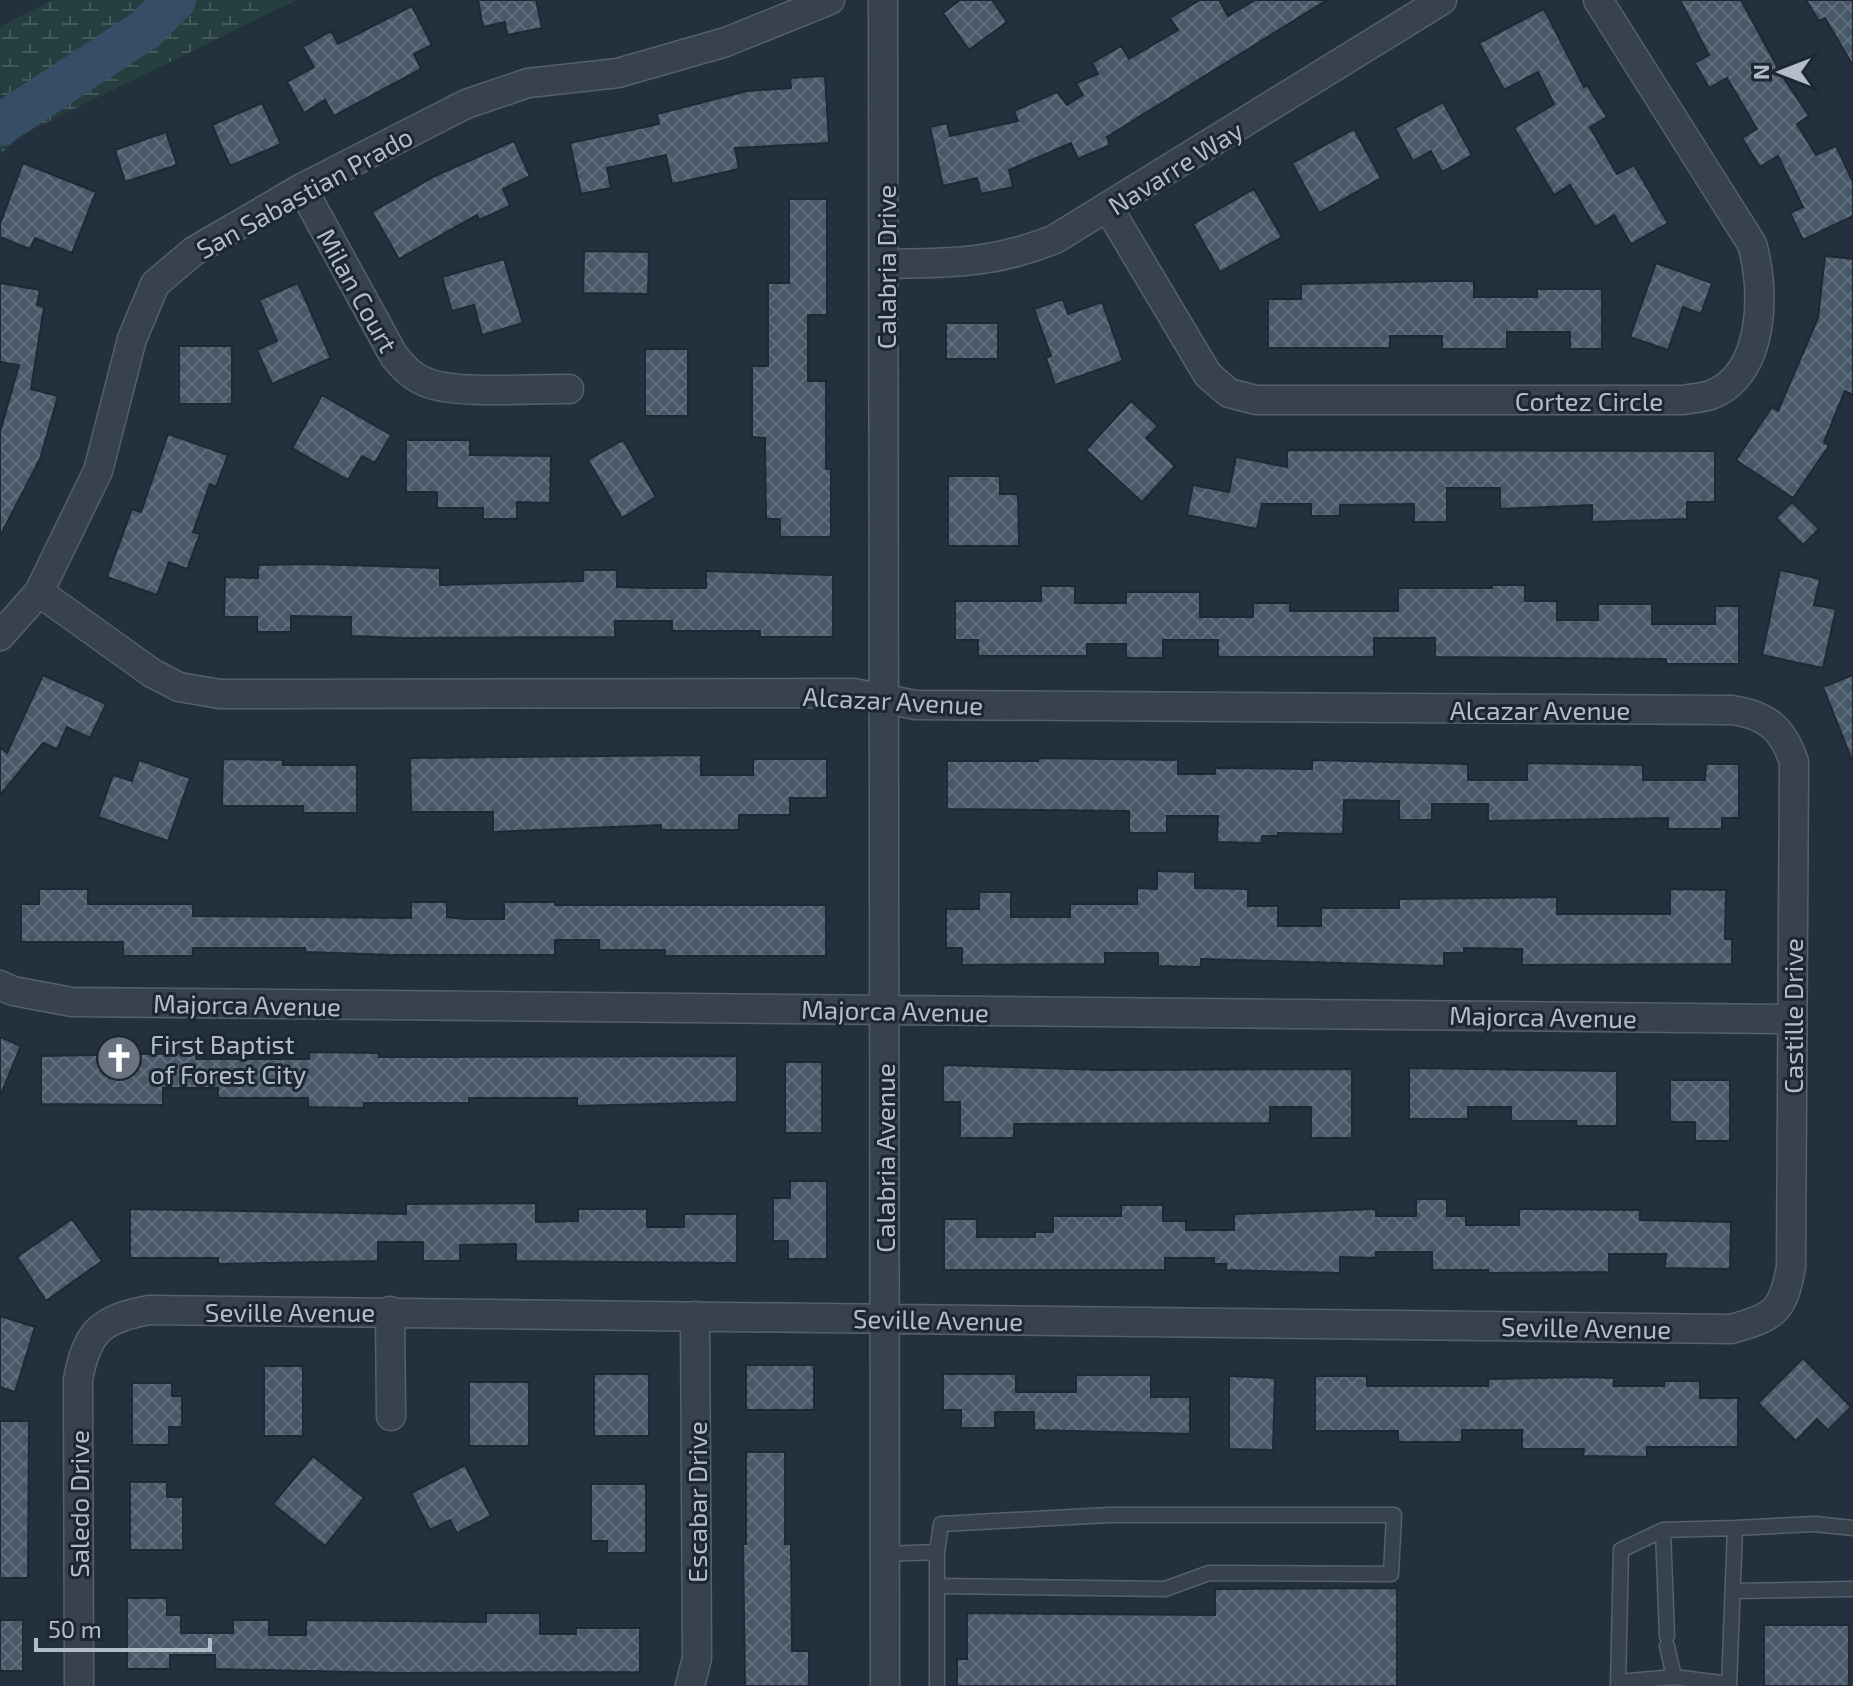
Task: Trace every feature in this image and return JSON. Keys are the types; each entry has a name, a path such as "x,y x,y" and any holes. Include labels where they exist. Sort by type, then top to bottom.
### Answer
{"street":[{"name":"San Sabastian Prado","path":"0,636 39,592 98,471 132,339 155,284 194,251 302,188 466,104 528,83 631,69 726,42 830,0"},
{"name":"Calabria Drive","path":"883,0 886,534"},
{"name":"Navarre Way","path":"885,264 972,262 1015,255 1055,239 1109,209 1442,0"},
{"name":"Cortez Circle","path":"1109,209 1208,375 1229,393 1256,400 1683,400 1714,394 1734,378 1751,350 1762,308 1760,273 1752,244 1598,0"},
{"name":"Milan Court","path":"302,188 394,356 407,372 429,383 452,387 569,389"},
{"name":"Calabria Avenue","path":"885,1686 886,534"},
{"name":"Alcazar Avenue","path":"39,592 152,673 179,687 220,694 853,693 916,705 1732,710 1754,713 1773,724"},
{"name":"Castille Drive","path":"1773,724 1786,739 1794,762 1791,1267 1787,1292 1778,1310"},
{"name":"Majorca Avenue","path":"0,985 13,991 72,1002 1792,1019"},
{"name":"Seville Avenue","path":"98,1327 122,1315 149,1310 1731,1329 1759,1321 1778,1310"},
{"path":"390,1311 391,1416"},
{"name":"Escabar Drive","path":"690,1686 697,1658 695,1316"},
{"name":"Saledo Drive","path":"79,1686 78,1380 83,1351 98,1327"}],"lane":[{"path":"937,1586 1165,1589 1209,1573 1391,1574 1394,1515 1109,1515 941,1524 937,1552 937,1586 937,1686"},
{"path":"1735,1528 1729,1685 1674,1677 1618,1684 1621,1550 1663,1530 1815,1524 1853,1528"},
{"path":"1663,1530 1667,1641 1674,1677"},
{"path":"885,1554 937,1552"},
{"path":"1733,1591 1853,1589"}],"green space":[{"path":"52,0 296,0 23,134 0,154 0,27"}],"building":[{"path":"478,0 536,0 542,28 507,35 505,22 483,27"},
{"path":"960,0 992,0 1007,22 969,50 943,13"},
{"path":"1200,0 1219,0 1228,16 1255,0 1327,0 1107,137 1110,145 1078,159 1071,143 1009,170 1013,187 981,194 977,178 943,186 930,127 947,123 950,136 1018,121 1014,111 1057,92 1067,105 1083,95 1076,83 1098,74 1092,63 1121,46 1129,59 1178,30 1170,18"},
{"path":"1680,0 1741,0 1781,74 1809,116 1797,124 1816,155 1836,146 1853,182 1853,216 1803,240 1790,213 1803,207 1778,156 1760,167 1742,138 1757,129 1727,78 1709,88 1695,63 1709,55"},
{"path":"1806,0 1853,0 1853,66 1825,18 1819,21"},
{"path":"412,6 432,45 414,54 421,69 334,116 325,100 304,113 287,82 314,67 303,47 331,31 338,44"},
{"path":"1544,9 1584,87 1587,85 1607,117 1590,127 1617,174 1634,165 1668,223 1631,244 1614,215 1595,227 1570,185 1554,195 1514,128 1554,104 1538,72 1504,90 1479,43"},
{"path":"825,76 829,143 735,148 739,169 672,184 666,155 607,168 611,188 581,194 570,143 659,124 657,114 747,91 791,88 790,78"},
{"path":"1443,102 1472,155 1442,172 1431,151 1413,161 1395,128"},
{"path":"262,103 281,144 230,166 212,125"},
{"path":"1354,129 1381,178 1319,213 1292,163"},
{"path":"166,132 177,165 125,182 115,150"},
{"path":"514,141 530,176 503,189 510,206 479,220 477,215 399,259 372,212 435,176"},
{"path":"23,163 96,192 72,253 35,238 30,249 0,237 0,224"},
{"path":"1254,189 1282,237 1220,272 1193,224"},
{"path":"789,199 827,199 827,315 808,315 808,381 826,381 826,469 831,469 831,537 780,537 780,519 766,519 765,438 752,437 752,366 768,366 768,283 789,283"},
{"path":"584,251 649,252 648,294 583,293"},
{"path":"1825,256 1853,259 1853,395 1845,391 1824,442 1829,446 1793,498 1736,460 1772,407 1778,411 1818,318"},
{"path":"504,259 523,323 482,335 474,305 452,311 442,277"},
{"path":"1656,263 1712,283 1701,314 1683,307 1668,350 1630,337"},
{"path":"1474,281 1474,297 1537,297 1537,289 1602,289 1602,349 1570,349 1570,332 1507,332 1507,349 1442,349 1442,336 1390,336 1390,348 1268,348 1268,299 1301,299 1301,284"},
{"path":"0,283 40,290 37,305 44,307 31,389 58,396 40,459 0,536 0,432 19,365 0,362"},
{"path":"298,283 331,358 272,384 257,350 277,341 259,300"},
{"path":"1063,299 1068,314 1102,302 1123,361 1055,385 1046,358 1051,356 1034,309"},
{"path":"946,323 998,323 998,359 946,359"},
{"path":"179,346 232,346 232,404 179,404"},
{"path":"645,349 688,349 688,416 645,416"},
{"path":"322,395 391,435 375,463 362,456 348,480 292,448"},
{"path":"1131,401 1158,426 1146,438 1175,466 1142,502 1086,450"},
{"path":"168,434 228,455 216,487 210,484 193,532 200,534 187,569 169,562 157,595 107,577 132,509 141,512"},
{"path":"406,440 470,440 470,455 551,456 550,503 517,502 517,519 483,519 483,508 437,508 437,492 406,492"},
{"path":"623,440 656,497 622,518 588,460"},
{"path":"1287,450 1715,451 1715,502 1687,502 1687,519 1592,522 1592,505 1500,509 1500,488 1447,488 1447,522 1414,522 1414,504 1340,505 1340,516 1311,516 1311,504 1262,504 1257,529 1187,515 1193,485 1229,492 1236,457 1287,467"},
{"path":"948,476 1000,476 1000,494 1018,494 1019,546 948,546"},
{"path":"1792,502 1819,529 1803,545 1776,518"},
{"path":"258,565 440,568 440,585 583,581 583,570 617,570 617,587 647,588 706,588 706,571 833,575 833,637 760,637 760,631 672,631 672,621 615,621 615,637 406,638 351,636 351,617 291,616 291,632 257,632 257,617 224,617 225,577 258,578"},
{"path":"1780,570 1820,579 1814,605 1836,609 1823,668 1762,655"},
{"path":"1492,585 1525,585 1525,601 1557,601 1557,620 1598,620 1598,604 1652,604 1652,624 1715,624 1715,606 1739,606 1739,664 1666,664 1666,659 1435,657 1435,638 1374,638 1374,657 1218,657 1218,640 1163,640 1163,658 1126,658 1126,644 1087,644 1087,656 978,656 978,640 955,640 955,601 1041,601 1041,586 1075,586 1075,603 1126,603 1126,592 1200,592 1200,617 1253,617 1253,603 1290,603 1290,611 1398,611 1398,588 1492,588"},
{"path":"43,675 106,704 90,738 67,727 57,749 43,743 0,795 0,747 7,753"},
{"path":"1853,675 1853,760 1852,760 1823,687"},
{"path":"701,755 701,775 753,775 753,759 827,759 827,798 790,798 790,815 739,815 739,830 661,830 661,825 493,832 493,812 411,812 410,758"},
{"path":"1038,758 1178,760 1178,774 1215,774 1215,768 1312,769 1312,760 1468,764 1468,780 1527,780 1527,763 1643,765 1643,780 1705,780 1706,764 1739,764 1739,818 1722,818 1722,829 1668,829 1668,818 1488,821 1488,804 1432,804 1432,820 1399,820 1399,801 1344,800 1343,834 1278,833 1278,836 1262,836 1262,843 1217,842 1218,816 1167,816 1167,833 1129,833 1129,811 947,809 947,761 1038,761"},
{"path":"223,759 283,760 283,765 357,765 357,813 303,813 303,806 222,806"},
{"path":"139,760 190,778 168,841 98,817 113,775 132,781"},
{"path":"1157,871 1195,872 1195,888 1248,889 1248,906 1278,906 1278,926 1321,926 1321,908 1399,908 1399,899 1557,897 1557,914 1670,914 1670,889 1726,890 1725,939 1732,939 1732,964 1522,965 1522,949 1464,948 1464,953 1444,953 1444,966 1201,959 1201,967 1158,966 1158,953 1105,953 1105,964 962,965 962,948 946,948 946,909 979,909 979,892 1011,892 1011,917 1070,917 1070,904 1137,904 1137,888 1157,889"},
{"path":"39,889 88,889 88,904 193,904 193,916 411,918 411,902 447,902 447,917 465,919 504,919 504,902 555,902 555,905 826,905 826,956 665,956 665,950 599,950 599,940 555,940 555,955 394,955 305,952 305,948 193,948 193,956 123,956 123,942 21,942 21,904 39,904"},
{"path":"0,1037 21,1046 0,1096"},
{"path":"309,1052 379,1053 379,1057 737,1056 737,1102 577,1106 577,1098 469,1098 469,1103 364,1103 364,1108 308,1107 308,1098 218,1098 218,1088 163,1088 163,1105 41,1104 41,1056 196,1053 196,1059 309,1059"},
{"path":"785,1062 822,1062 822,1133 785,1133"},
{"path":"943,1065 1103,1070 1352,1069 1352,1138 1311,1138 1311,1107 1270,1107 1270,1123 1014,1124 1014,1138 960,1138 960,1102 943,1102"},
{"path":"1409,1068 1617,1071 1617,1126 1576,1126 1576,1121 1511,1121 1511,1107 1468,1107 1468,1119 1409,1119"},
{"path":"1670,1080 1730,1080 1730,1141 1695,1141 1695,1122 1670,1122"},
{"path":"790,1181 827,1181 827,1259 788,1259 788,1241 773,1241 773,1198 790,1198"},
{"path":"1416,1199 1447,1199 1447,1216 1466,1216 1466,1225 1519,1225 1519,1209 1640,1210 1640,1220 1731,1222 1730,1269 1665,1268 1666,1254 1609,1254 1609,1272 1488,1273 1488,1270 1432,1270 1432,1252 1376,1252 1376,1258 1340,1257 1340,1273 1226,1270 1226,1264 1214,1264 1214,1258 1165,1258 1165,1270 944,1270 944,1219 977,1219 977,1237 1035,1237 1035,1232 1053,1232 1053,1216 1121,1216 1121,1205 1163,1205 1163,1221 1186,1221 1186,1230 1234,1230 1234,1214 1376,1209 1376,1216 1416,1216"},
{"path":"536,1203 536,1222 578,1221 578,1209 647,1209 647,1227 684,1227 684,1214 737,1214 737,1263 516,1261 516,1244 460,1245 460,1261 423,1261 423,1242 378,1242 378,1261 218,1264 218,1258 130,1258 130,1209 406,1214 406,1204"},
{"path":"72,1219 102,1261 46,1301 17,1257"},
{"path":"0,1316 35,1327 15,1392 0,1387"},
{"path":"1803,1358 1851,1407 1828,1430 1817,1419 1796,1441 1758,1403"},
{"path":"746,1365 814,1365 814,1410 746,1410"},
{"path":"264,1366 303,1366 303,1436 264,1436"},
{"path":"594,1374 649,1374 649,1436 594,1436"},
{"path":"943,1374 1016,1374 1016,1392 1076,1392 1076,1375 1151,1375 1151,1397 1190,1397 1190,1434 1034,1430 1034,1412 995,1412 995,1428 961,1428 961,1410 943,1410"},
{"path":"1229,1376 1275,1378 1273,1450 1229,1449"},
{"path":"1315,1376 1367,1376 1367,1386 1488,1386 1488,1379 1584,1377 1614,1378 1614,1386 1664,1386 1664,1381 1700,1381 1700,1398 1738,1398 1738,1447 1647,1447 1647,1457 1583,1456 1584,1449 1522,1449 1522,1430 1462,1430 1462,1442 1398,1442 1398,1431 1315,1431"},
{"path":"469,1382 529,1382 529,1446 469,1446"},
{"path":"132,1383 172,1383 172,1396 182,1396 182,1427 169,1427 169,1445 132,1445"},
{"path":"0,1421 29,1421 28,1578 0,1578"},
{"path":"746,1452 785,1452 785,1544 791,1544 792,1651 809,1651 809,1686 745,1686 743,1544 746,1544"},
{"path":"313,1456 364,1498 325,1546 273,1504"},
{"path":"465,1465 491,1516 457,1533 450,1520 430,1530 411,1493"},
{"path":"130,1482 167,1482 167,1497 183,1497 183,1550 130,1550"},
{"path":"591,1484 646,1484 646,1553 607,1553 607,1541 591,1541"},
{"path":"1397,1588 1397,1686 957,1686 957,1659 967,1659 967,1613 1215,1615 1215,1589"},
{"path":"127,1598 167,1598 167,1615 181,1615 181,1633 233,1633 233,1620 269,1620 269,1635 306,1635 306,1620 486,1622 486,1613 540,1613 540,1634 576,1634 576,1628 640,1628 640,1672 396,1673 215,1669 215,1655 170,1655 170,1669 127,1669"},
{"path":"0,1620 23,1620 23,1671 0,1671"},
{"path":"1764,1625 1849,1625 1849,1686 1764,1686"}],"waterway":[{"path":"0,125 146,29 175,0"}],"place":[{"name":"First Baptist of Forest City","path":"119,1058"}]}
